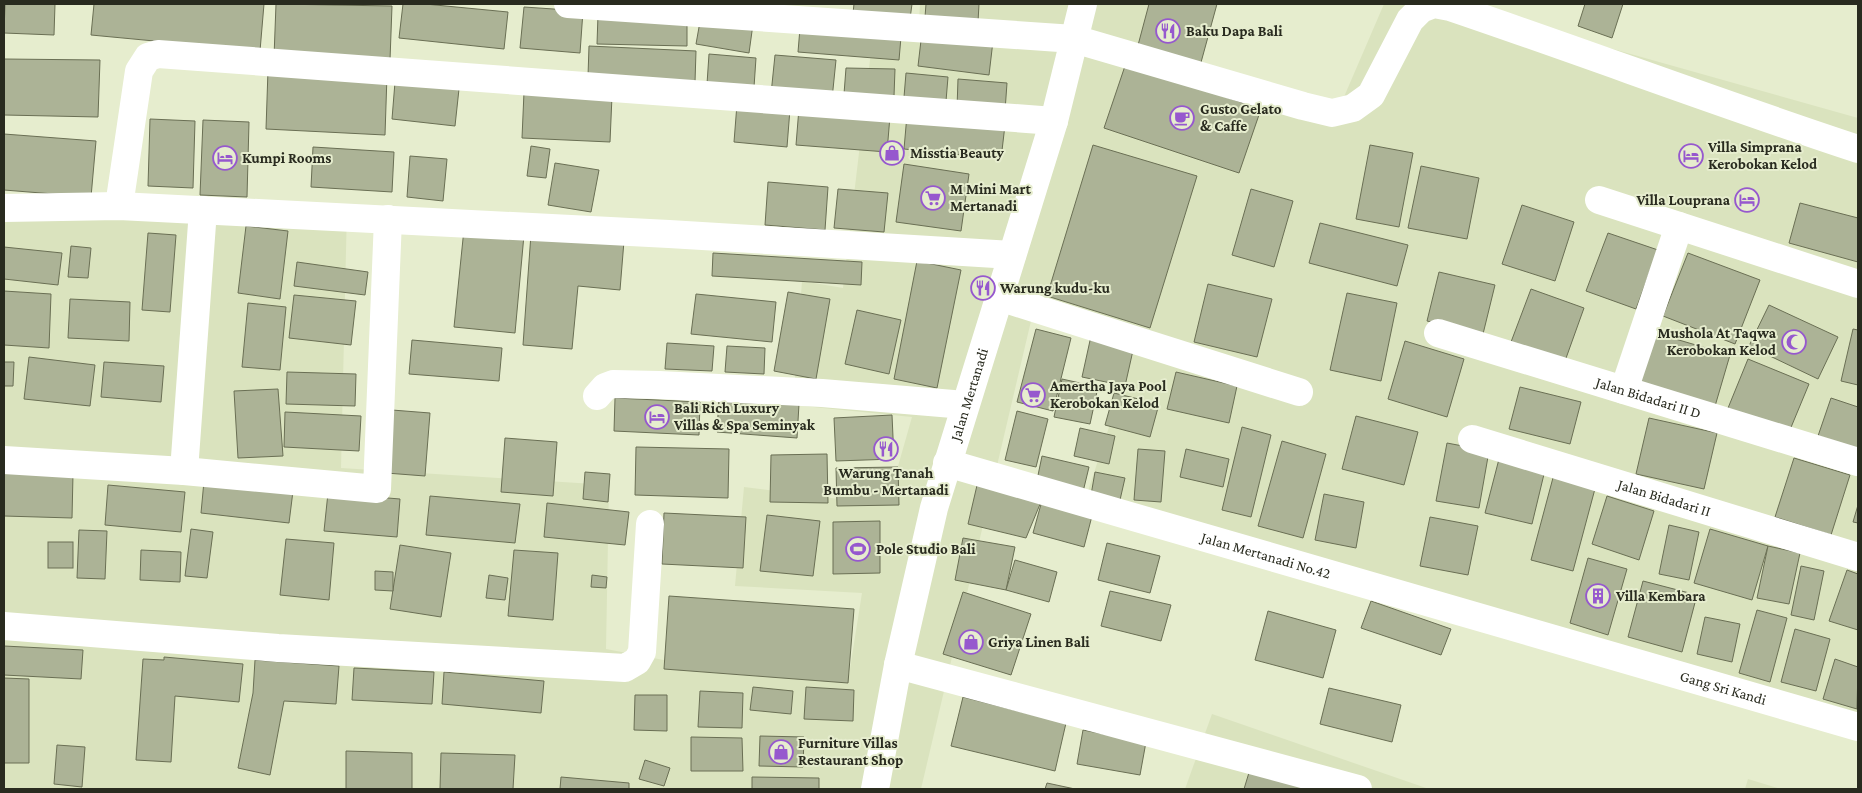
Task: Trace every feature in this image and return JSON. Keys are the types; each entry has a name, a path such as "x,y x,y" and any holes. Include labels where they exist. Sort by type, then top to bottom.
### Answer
{"street":[{"path":"568,4 1074,39 1332,113 1353,108 1371,95 1410,20 1421,9 1434,4 1450,7 1581,51 1772,121 1858,149"},
{"name":"Jalan Mertanadi","path":"875,789 898,665 920,563 946,463 1054,121 1083,4"},
{"path":"119,206 139,71 148,57 158,54 1054,121"},
{"path":"1599,200 1858,284"},
{"path":"4,208 119,206 669,234 1012,255"},
{"path":"184,471 203,210"},
{"path":"4,460 184,471 377,489 388,219"},
{"path":"1624,390 1679,226"},
{"path":"999,297 1299,392"},
{"name":"Jalan Bidadari II D","path":"1438,334 1858,462"},
{"path":"597,396 605,387 613,384 659,385 822,393 965,405"},
{"name":"Jalan Bidadari II","path":"1472,439 1858,557"},
{"name":"Jalan Mertanadi No.42","path":"946,463 1587,649"},
{"path":"4,626 278,648 624,668 637,661 642,652 650,524"},
{"name":"Gang Sri Kandi","path":"1587,649 1858,726"},
{"path":"898,665 1358,789"}],"shaded area":[{"path":"920,4 1188,4 1166,65 1331,127 1384,4 1453,4 1858,118 1858,732 1088,491 1138,339 1035,304 921,789 4,789 4,205 347,208 341,468 609,485 606,649 674,662 849,675 862,593 735,586 744,487 887,505 912,417 793,405 802,281 843,288 874,26 918,36"},
{"path":"1212,714 1429,789 1185,789"},
{"path":"1748,779 1781,789 1745,789"}],"building":[{"path":"5,4 55,4 54,35 4,33"},
{"path":"94,4 264,4 260,51 91,35"},
{"path":"276,4 392,6 390,60 274,57"},
{"path":"403,4 425,4 508,12 504,49 399,38"},
{"path":"854,4 912,4 910,19 853,13"},
{"path":"926,4 979,4 978,22 925,17"},
{"path":"1149,4 1217,4 1200,66 1137,49"},
{"path":"1585,4 1623,4 1612,38 1578,26"},
{"path":"524,7 583,11 580,53 520,48"},
{"path":"598,15 687,18 687,46 597,44"},
{"path":"701,16 753,24 749,53 696,44"},
{"path":"800,28 901,37 899,60 798,52"},
{"path":"922,32 993,41 989,75 918,66"},
{"path":"589,46 696,51 695,82 588,76"},
{"path":"709,54 756,58 754,87 707,84"},
{"path":"775,55 836,60 832,99 771,94"},
{"path":"4,59 100,60 98,117 4,115"},
{"name":"Gusto Gelato & Caffe","path":"1126,63 1261,109 1239,173 1104,128"},
{"path":"846,68 895,69 894,96 844,94"},
{"path":"268,70 387,75 385,135 266,129"},
{"path":"906,73 948,77 946,101 904,97"},
{"path":"958,79 1007,83 1005,111 957,108"},
{"path":"395,82 459,89 455,126 392,119"},
{"path":"524,92 612,96 610,142 522,138"},
{"path":"737,104 790,109 787,147 734,142"},
{"path":"799,108 890,116 887,152 796,145"},
{"path":"907,115 1005,125 1001,159 904,149"},
{"path":"150,119 195,121 193,188 148,186"},
{"name":"Kumpi Rooms","path":"203,120 249,122 247,197 200,195"},
{"path":"4,134 96,141 91,197 4,190"},
{"path":"1093,145 1197,176 1150,328 1047,296"},
{"path":"1370,145 1413,153 1399,227 1356,219"},
{"path":"531,146 550,149 546,178 527,176"},
{"path":"313,147 394,152 392,192 311,187"},
{"path":"410,156 447,159 443,201 407,197"},
{"path":"555,163 599,170 591,212 548,205"},
{"name":"M Mini Mart Mertanadi","path":"904,164 969,174 961,231 896,222"},
{"path":"1421,166 1479,178 1467,239 1408,228"},
{"path":"768,182 828,187 825,230 765,225"},
{"path":"838,189 888,193 884,232 834,228"},
{"path":"1251,189 1293,201 1274,267 1232,255"},
{"path":"1800,203 1858,218 1858,262 1789,243"},
{"path":"1522,205 1574,222 1555,281 1502,264"},
{"path":"1320,223 1408,245 1397,286 1309,263"},
{"path":"246,226 288,231 280,299 238,293"},
{"path":"464,229 524,235 515,333 454,327"},
{"path":"148,233 176,235 170,312 142,310"},
{"path":"1608,233 1658,250 1636,309 1586,291"},
{"path":"531,234 624,241 620,290 578,286 572,349 523,345"},
{"path":"71,246 91,248 88,278 68,277"},
{"path":"4,247 62,253 58,285 4,279"},
{"path":"713,253 862,262 861,285 712,276"},
{"path":"1688,253 1760,280 1735,344 1663,316"},
{"path":"917,261 961,270 937,388 894,379"},
{"path":"297,262 368,272 365,295 294,286"},
{"path":"1439,272 1495,285 1483,334 1427,321"},
{"path":"1208,284 1272,299 1257,357 1194,342"},
{"path":"1531,289 1584,308 1565,361 1511,342"},
{"path":"4,291 51,294 49,348 4,345"},
{"path":"788,292 830,299 816,379 774,371"},
{"path":"1347,293 1397,303 1381,381 1330,370"},
{"path":"696,294 776,302 772,342 691,334"},
{"path":"294,295 356,301 351,345 289,338"},
{"path":"70,299 130,302 129,341 68,338"},
{"path":"248,303 286,307 280,370 242,367"},
{"name":"Mushola At Taqwa Kerobokan Kelod","path":"1769,305 1838,337 1818,379 1749,346"},
{"path":"857,310 901,320 889,374 845,364"},
{"path":"1036,329 1071,338 1053,411 1017,402"},
{"path":"1853,329 1858,330 1858,385 1841,381"},
{"path":"1655,333 1730,355 1713,413 1637,392"},
{"path":"1091,336 1134,346 1125,386 1082,377"},
{"path":"412,340 502,348 499,381 409,374"},
{"path":"1405,341 1464,359 1447,417 1388,399"},
{"path":"667,343 714,346 712,371 665,369"},
{"path":"727,346 765,348 764,374 725,372"},
{"path":"29,357 95,365 90,406 24,399"},
{"path":"1748,359 1809,384 1787,437 1726,413"},
{"path":"4,362 14,362 13,386 4,386"},
{"path":"104,362 164,366 161,402 101,397"},
{"path":"287,372 356,374 355,406 286,404"},
{"path":"1176,372 1237,386 1229,423 1167,409"},
{"path":"1062,379 1098,387 1090,424 1054,417"},
{"path":"1520,387 1581,402 1570,444 1509,429"},
{"path":"278,389 283,456 238,458 234,391"},
{"path":"1114,393 1159,404 1150,437 1105,425"},
{"name":"Bali Rich Luxury Villas & Spa Seminyak","path":"615,398 700,402 699,435 614,431"},
{"path":"719,398 799,404 797,438 717,432"},
{"path":"1831,398 1858,407 1858,449 1818,436"},
{"path":"392,410 430,413 425,476 386,473"},
{"path":"1017,411 1048,419 1036,467 1005,460"},
{"path":"285,412 361,416 359,451 284,447"},
{"path":"892,415 894,459 836,461 834,418"},
{"path":"1356,416 1418,432 1404,485 1342,469"},
{"path":"1649,418 1717,433 1704,489 1636,474"},
{"path":"1242,427 1271,435 1251,517 1222,510"},
{"path":"1080,428 1115,436 1109,464 1074,456"},
{"path":"505,438 557,442 553,496 501,492"},
{"path":"1282,441 1326,454 1303,538 1258,526"},
{"path":"1447,443 1489,451 1479,508 1436,501"},
{"path":"636,447 729,449 728,498 635,495"},
{"path":"1138,449 1165,451 1161,502 1134,500"},
{"path":"1186,449 1229,459 1223,487 1180,477"},
{"path":"827,454 828,503 770,502 771,455"},
{"path":"1042,456 1089,467 1082,496 1036,485"},
{"path":"1794,458 1850,475 1831,535 1775,517"},
{"path":"1499,459 1545,470 1532,524 1485,513"},
{"path":"898,467 899,505 837,506 836,468"},
{"path":"4,472 73,474 72,518 4,516"},
{"path":"585,472 610,474 608,502 583,499"},
{"path":"1095,472 1125,478 1120,500 1091,495"},
{"path":"1554,474 1596,485 1573,571 1531,560"},
{"path":"204,481 293,491 289,523 201,513"},
{"path":"978,481 1043,497 1026,538 968,524"},
{"path":"108,485 185,492 181,532 105,525"},
{"path":"328,493 400,499 397,537 324,531"},
{"path":"1324,494 1364,502 1356,548 1315,540"},
{"path":"430,496 520,504 515,543 426,535"},
{"path":"1607,496 1654,511 1639,560 1592,544"},
{"path":"1043,497 1093,512 1084,547 1033,533"},
{"path":"547,503 629,512 625,545 544,537"},
{"path":"1858,505 1858,523 1853,522"},
{"path":"664,513 746,517 743,568 662,564"},
{"path":"767,515 820,521 813,576 760,571"},
{"path":"1430,517 1478,526 1468,575 1420,566"},
{"path":"880,521 880,573 833,574 833,522"},
{"path":"1669,525 1699,532 1689,580 1659,574"},
{"path":"191,529 213,532 207,578 185,576"},
{"path":"1710,529 1768,546 1752,600 1694,583"},
{"path":"79,530 107,531 105,579 77,578"},
{"path":"963,538 1015,547 1006,590 955,580"},
{"path":"286,539 334,543 329,600 280,595"},
{"path":"48,542 73,542 73,568 48,568"},
{"path":"1107,543 1160,556 1150,593 1098,580"},
{"path":"400,545 451,553 441,617 390,609"},
{"path":"1768,546 1800,553 1789,604 1757,598"},
{"path":"141,550 181,552 180,582 140,580"},
{"path":"514,550 558,553 553,620 508,616"},
{"name":"Villa Kembara","path":"1588,558 1627,569 1608,635 1570,623"},
{"path":"1015,560 1057,572 1049,602 1006,590"},
{"path":"1801,566 1824,571 1814,620 1791,615"},
{"path":"1847,570 1858,574 1858,630 1829,621"},
{"path":"375,571 393,572 393,591 375,590"},
{"path":"489,575 508,578 505,600 486,598"},
{"path":"592,575 607,577 606,588 591,587"},
{"path":"1643,581 1697,595 1682,652 1628,637"},
{"path":"1110,591 1171,605 1161,641 1101,626"},
{"path":"963,592 1031,614 1011,675 943,654"},
{"path":"669,596 854,609 848,683 664,669"},
{"path":"1371,601 1451,629 1441,655 1361,628"},
{"path":"1757,610 1787,618 1770,682 1739,673"},
{"path":"1268,611 1336,630 1323,678 1255,660"},
{"path":"1705,617 1740,624 1732,662 1697,654"},
{"path":"1795,629 1830,639 1816,691 1781,682"},
{"path":"4,646 83,650 81,679 4,675"},
{"path":"164,657 243,664 239,702 175,696 171,762 136,760 143,659 164,660"},
{"path":"1835,659 1858,667 1857,709 1823,699"},
{"path":"255,660 339,666 336,704 284,701 270,775 238,768 253,693"},
{"path":"354,668 434,672 432,704 352,700"},
{"path":"444,672 544,681 541,713 442,704"},
{"path":"4,678 29,679 29,763 4,763"},
{"path":"753,687 793,691 791,714 750,710"},
{"path":"806,687 854,690 853,721 804,719"},
{"path":"1329,688 1401,705 1392,742 1320,724"},
{"path":"700,691 743,693 742,728 698,727"},
{"path":"635,695 667,695 667,731 634,730"},
{"path":"963,697 1066,723 1055,771 951,746"},
{"path":"1083,730 1146,742 1140,775 1077,764"},
{"name":"Furniture Villas Restaurant Shop","path":"760,736 804,737 803,767 759,766"},
{"path":"691,737 742,738 743,771 691,771"},
{"path":"57,745 85,747 82,787 54,784"},
{"path":"346,751 412,753 412,789 346,789"},
{"path":"441,753 515,755 513,789 440,789"},
{"path":"645,760 670,768 664,786 639,779"},
{"path":"1251,766 1329,789 1244,789"},
{"path":"561,777 629,783 629,789 560,789"},
{"path":"752,777 819,778 819,789 752,789"},
{"path":"1047,783 1075,789 1045,789"}],"place":[{"name":"Baku Dapa Bali","path":"1168,31"},
{"name":"Gusto Gelato & Caffe","path":"1182,118"},
{"name":"Misstia Beauty","path":"892,153"},
{"name":"Villa Simprana Kerobokan Kelod","path":"1691,156"},
{"name":"Kumpi Rooms","path":"225,158"},
{"name":"M Mini Mart Mertanadi","path":"933,198"},
{"name":"Villa Louprana","path":"1747,200"},
{"name":"Warung kudu-ku","path":"983,288"},
{"name":"Mushola At Taqwa Kerobokan Kelod","path":"1794,342"},
{"name":"Amertha Jaya Pool Kerobokan Kelod","path":"1033,395"},
{"name":"Bali Rich Luxury Villas & Spa Seminyak","path":"657,417"},
{"name":"Warung Tanah Bumbu - Mertanadi","path":"886,449"},
{"name":"Pole Studio Bali","path":"858,549"},
{"name":"Villa Kembara","path":"1598,596"},
{"name":"Griya Linen Bali","path":"971,642"},
{"name":"Furniture Villas Restaurant Shop","path":"781,752"}]}
